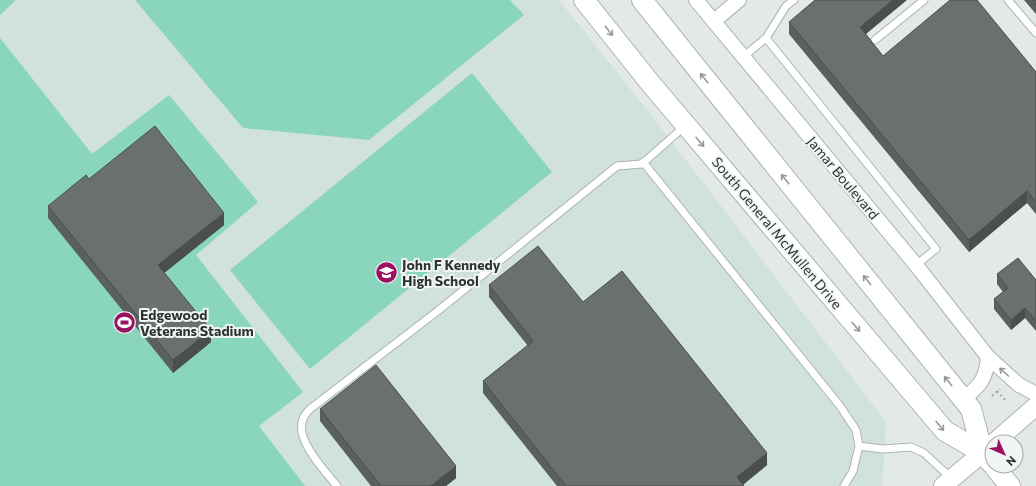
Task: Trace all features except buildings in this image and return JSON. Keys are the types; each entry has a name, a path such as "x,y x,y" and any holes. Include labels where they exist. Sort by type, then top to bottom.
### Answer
{"main road":[{"name":"South General McMullen Drive","path":"584,0 686,125 945,431 984,450"},
{"name":"South General McMullen Drive","path":"642,0 971,409 984,438"},
{"name":"South General McMullen Drive","path":"1003,474 1010,486"}],"street":[{"name":"Jamar Boulevard","path":"696,0 916,265 988,357 1019,385 1036,394"},
{"path":"714,21 739,0"},
{"path":"963,400 981,383 987,372 988,357"},
{"path":"1010,434 1036,406"},
{"path":"947,482 984,458"}],"lane":[{"path":"743,58 766,38 786,6 794,0"},
{"path":"875,40 924,0"},
{"path":"1008,0 1036,33"},
{"path":"766,38 936,249 916,265"},
{"path":"337,486 314,457 302,435 302,421 310,409 439,310 617,166 643,162 686,125"},
{"path":"643,162 840,406 856,430 859,446 853,471 844,486"},
{"path":"859,446 882,449 911,447 924,453 947,482"}],"path":[{"path":"990,398 1002,387"},
{"path":"998,391 1006,401"}],"shaded area":[{"name":"John F Kennedy High School","path":"16,0 559,0 659,125 886,422 882,486 0,486 0,15"}],"green space":[{"path":"0,0 16,0 0,15"},
{"path":"135,0 510,0 524,15 369,140 243,128"},
{"name":"Edgewood Veterans Stadium","path":"0,38 92,154 169,95 258,202 196,255 303,392 259,426 305,486 0,486"},
{"path":"472,73 552,172 310,369 230,270"}],"place":[{"name":"John F Kennedy High School","path":"386,273"},
{"name":"Edgewood Veterans Stadium","path":"125,323"}]}
